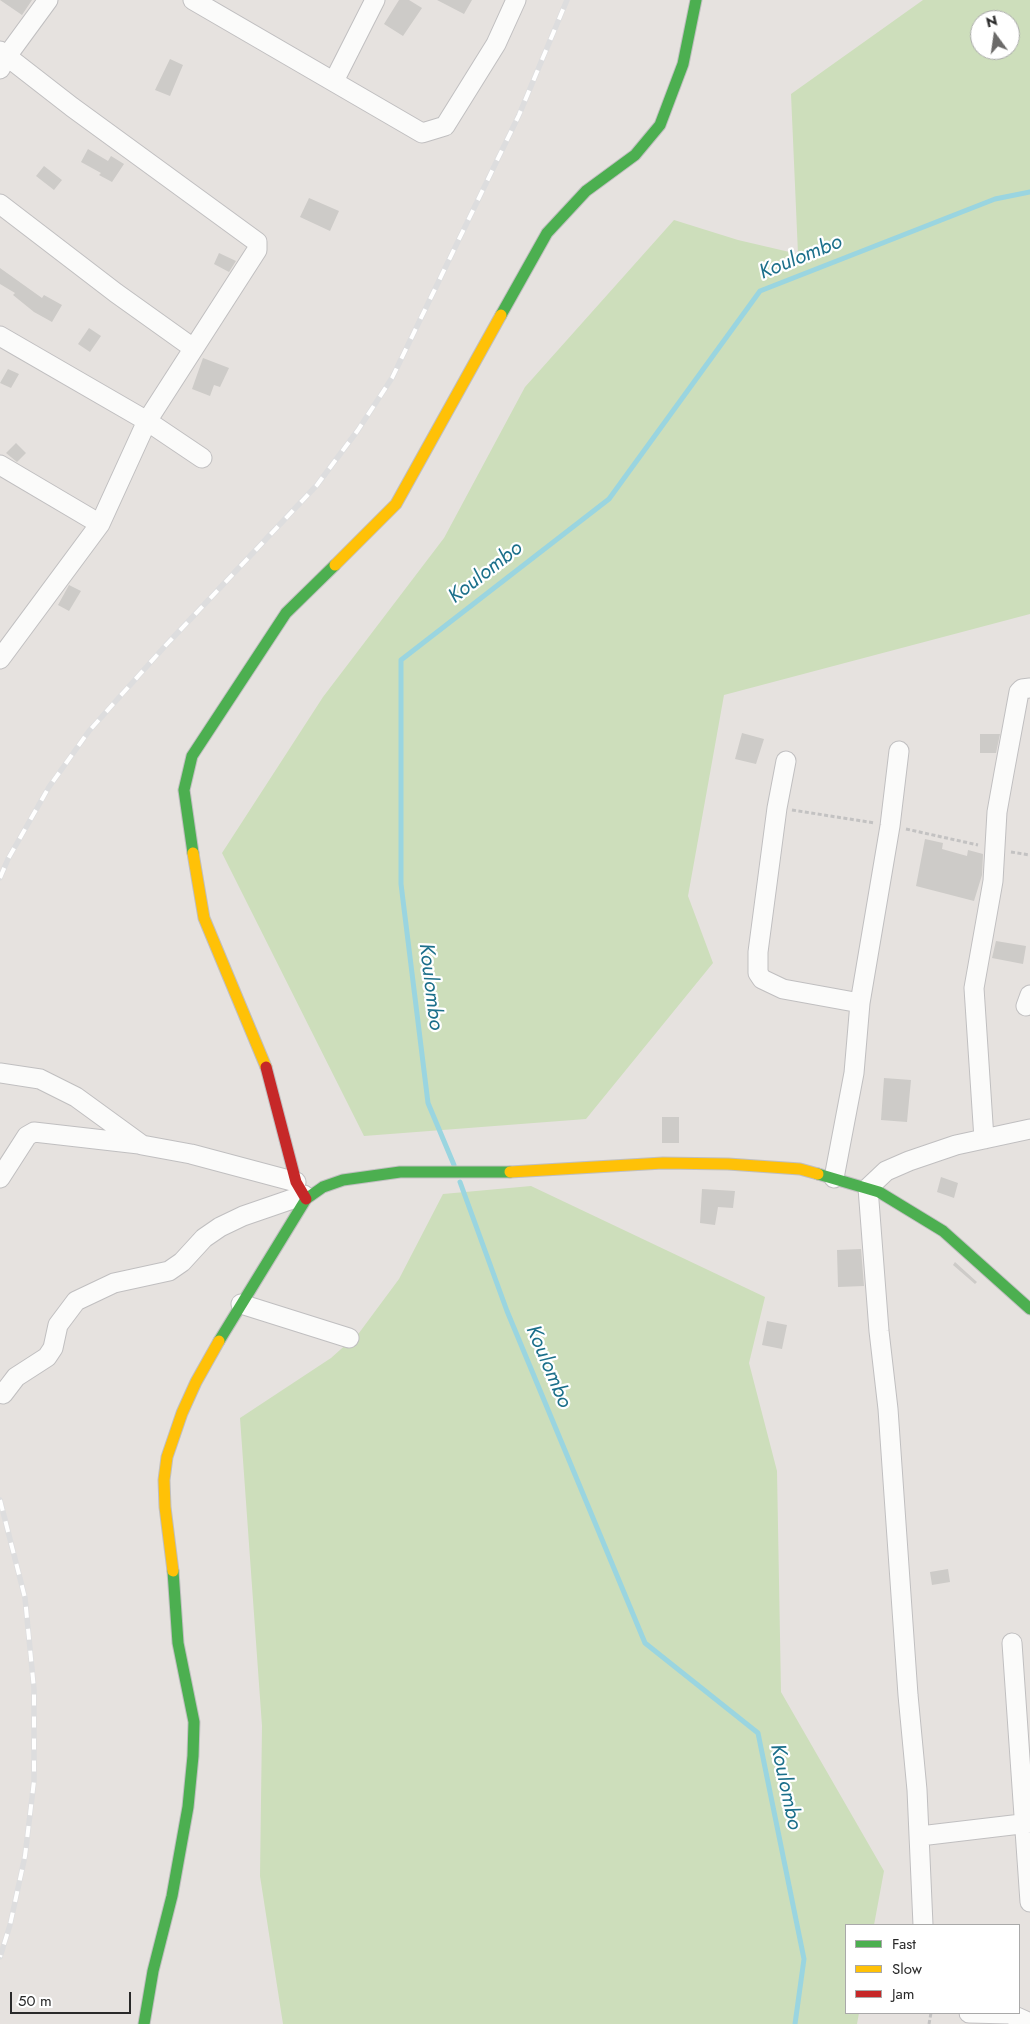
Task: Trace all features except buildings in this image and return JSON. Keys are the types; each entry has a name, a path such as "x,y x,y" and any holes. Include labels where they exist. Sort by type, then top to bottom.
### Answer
{"street":[{"path":"0,658 100,524 147,421 257,250 257,242 72,107 2,59 48,0"},
{"path":"193,0 422,133 445,126 496,44 516,0"},
{"path":"334,81 375,0"},
{"path":"144,2024 147,1998 173,1887 188,1807 193,1756 194,1722 178,1643 164,1480 167,1457 182,1413 196,1382 302,1192 267,1068 221,963 204,918 198,892 184,790 192,756 286,613 396,504 547,233 586,191 635,155 660,125 682,64 696,0"},
{"path":"0,204 116,293 193,348"},
{"path":"0,336 147,421 202,458"},
{"path":"0,465 100,524"},
{"path":"984,1138 974,988 996,850 998,812 1020,692 1022,688 1030,688"},
{"path":"834,1178 854,1073 860,1003 890,826 899,751"},
{"path":"786,761 777,808 758,952 758,973 762,979 783,988 860,1003"},
{"path":"0,1073 40,1078 76,1097 142,1145"},
{"path":"868,1188 886,1171 908,1161 956,1144 1030,1129"},
{"path":"0,1178 27,1136 34,1132 142,1145 191,1154 302,1192"},
{"path":"3,1394 16,1377 47,1357 53,1348 58,1326 64,1314 76,1302 114,1284 169,1271 182,1262 204,1238 220,1227 302,1192 343,1180 409,1171 485,1173 618,1164 728,1164 800,1170 879,1192 943,1231 1030,1309"},
{"path":"868,1188 879,1331 888,1409 920,1836 923,1924"},
{"path":"240,1304 349,1338"},
{"path":"1012,1643 1028,1824 1030,1902"},
{"path":"920,1836 1028,1824"},
{"path":"1010,2014 1030,2023"}],"path":[{"path":"777,808 890,826 996,850 1030,855"}],"green space":[{"path":"923,0 1030,0 1030,614 724,695 688,896 713,963 586,1119 364,1136 222,853 323,697 444,538 525,387 674,220 738,240 798,254 791,94"},
{"path":"531,1186 765,1297 749,1363 777,1471 781,1692 884,1871 874,1924 845,1924 845,2014 859,2014 857,2024 283,2024 260,1876 262,1726 240,1418 331,1358 359,1333 399,1279 443,1194"}],"waterway":[{"name":"Koulombo","path":"454,1165 428,1103 401,884 401,660 609,499 760,291 995,199 1030,192"},
{"name":"Koulombo","path":"460,1182 507,1311 645,1643 758,1733 804,1959 795,2024"}],"railway":[{"path":"0,878 8,859 49,787 89,731 166,645 317,485 358,430 392,378 519,115 567,0"},
{"path":"0,1500 25,1598 34,1689 34,1781 25,1856 10,1925 0,1957"}],"traffic: fast":[{"path":"501,315 547,233 586,191 635,155 660,125 683,64 696,0"},
{"path":"193,853 184,790 192,756 286,613 335,565"},
{"path":"219,1341 306,1199 323,1187 343,1180 400,1172 510,1172"},
{"path":"818,1174 879,1192 943,1231 1030,1309"},
{"path":"144,2024 153,1971 172,1896 188,1807 193,1756 194,1722 178,1643 173,1571"}],"traffic: slow":[{"path":"335,565 396,504 501,315"},
{"path":"193,853 204,918 266,1067"},
{"path":"510,1172 663,1163 728,1164 800,1169 818,1174"},
{"path":"173,1571 165,1507 164,1480 167,1457 182,1413 196,1382 219,1341"}],"traffic: jam":[{"path":"266,1067 296,1182 306,1199"}]}
